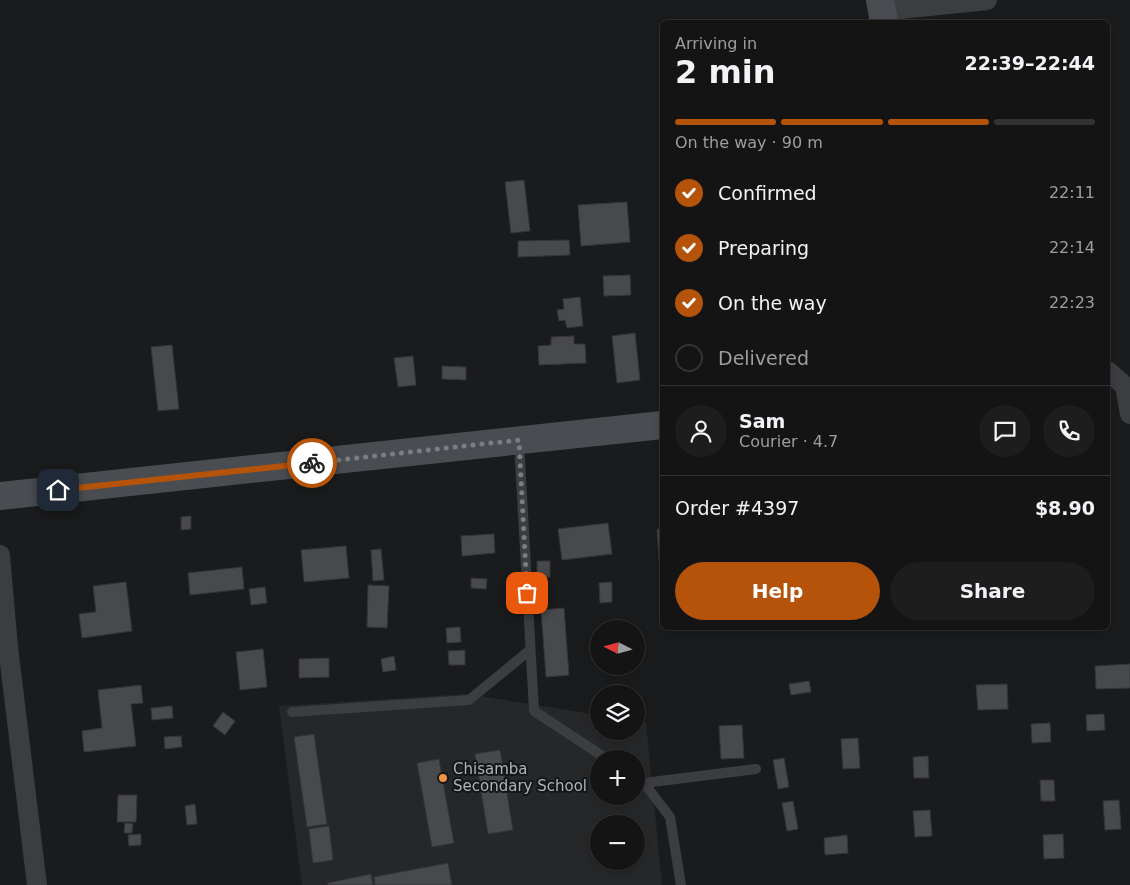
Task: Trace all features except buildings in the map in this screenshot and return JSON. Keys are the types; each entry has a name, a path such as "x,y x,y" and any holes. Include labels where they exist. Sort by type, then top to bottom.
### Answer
{"main road":[{"path":"0,496 660,425"}],"street":[{"path":"882,11 987,0"},
{"path":"1110,373 1125,386 1130,414"},
{"path":"0,555 8,647 37,885"}],"lane":[{"path":"519,440 534,711 593,750"},
{"path":"292,712 469,700 530,650"},
{"path":"645,780 756,769"},
{"path":"645,786 670,817 681,885"}],"shaded area":[{"name":"Chisamba Secondary School","path":"467,694 590,714 590,740 645,740 646,722 662,885 302,885 279,706"}],"way so far":[{"path":"312,463 519,440 527,593"}],"place":[{"name":"Chisamba Secondary School","path":"443,778"}],"route":[{"path":"58,490 312,463"}]}
